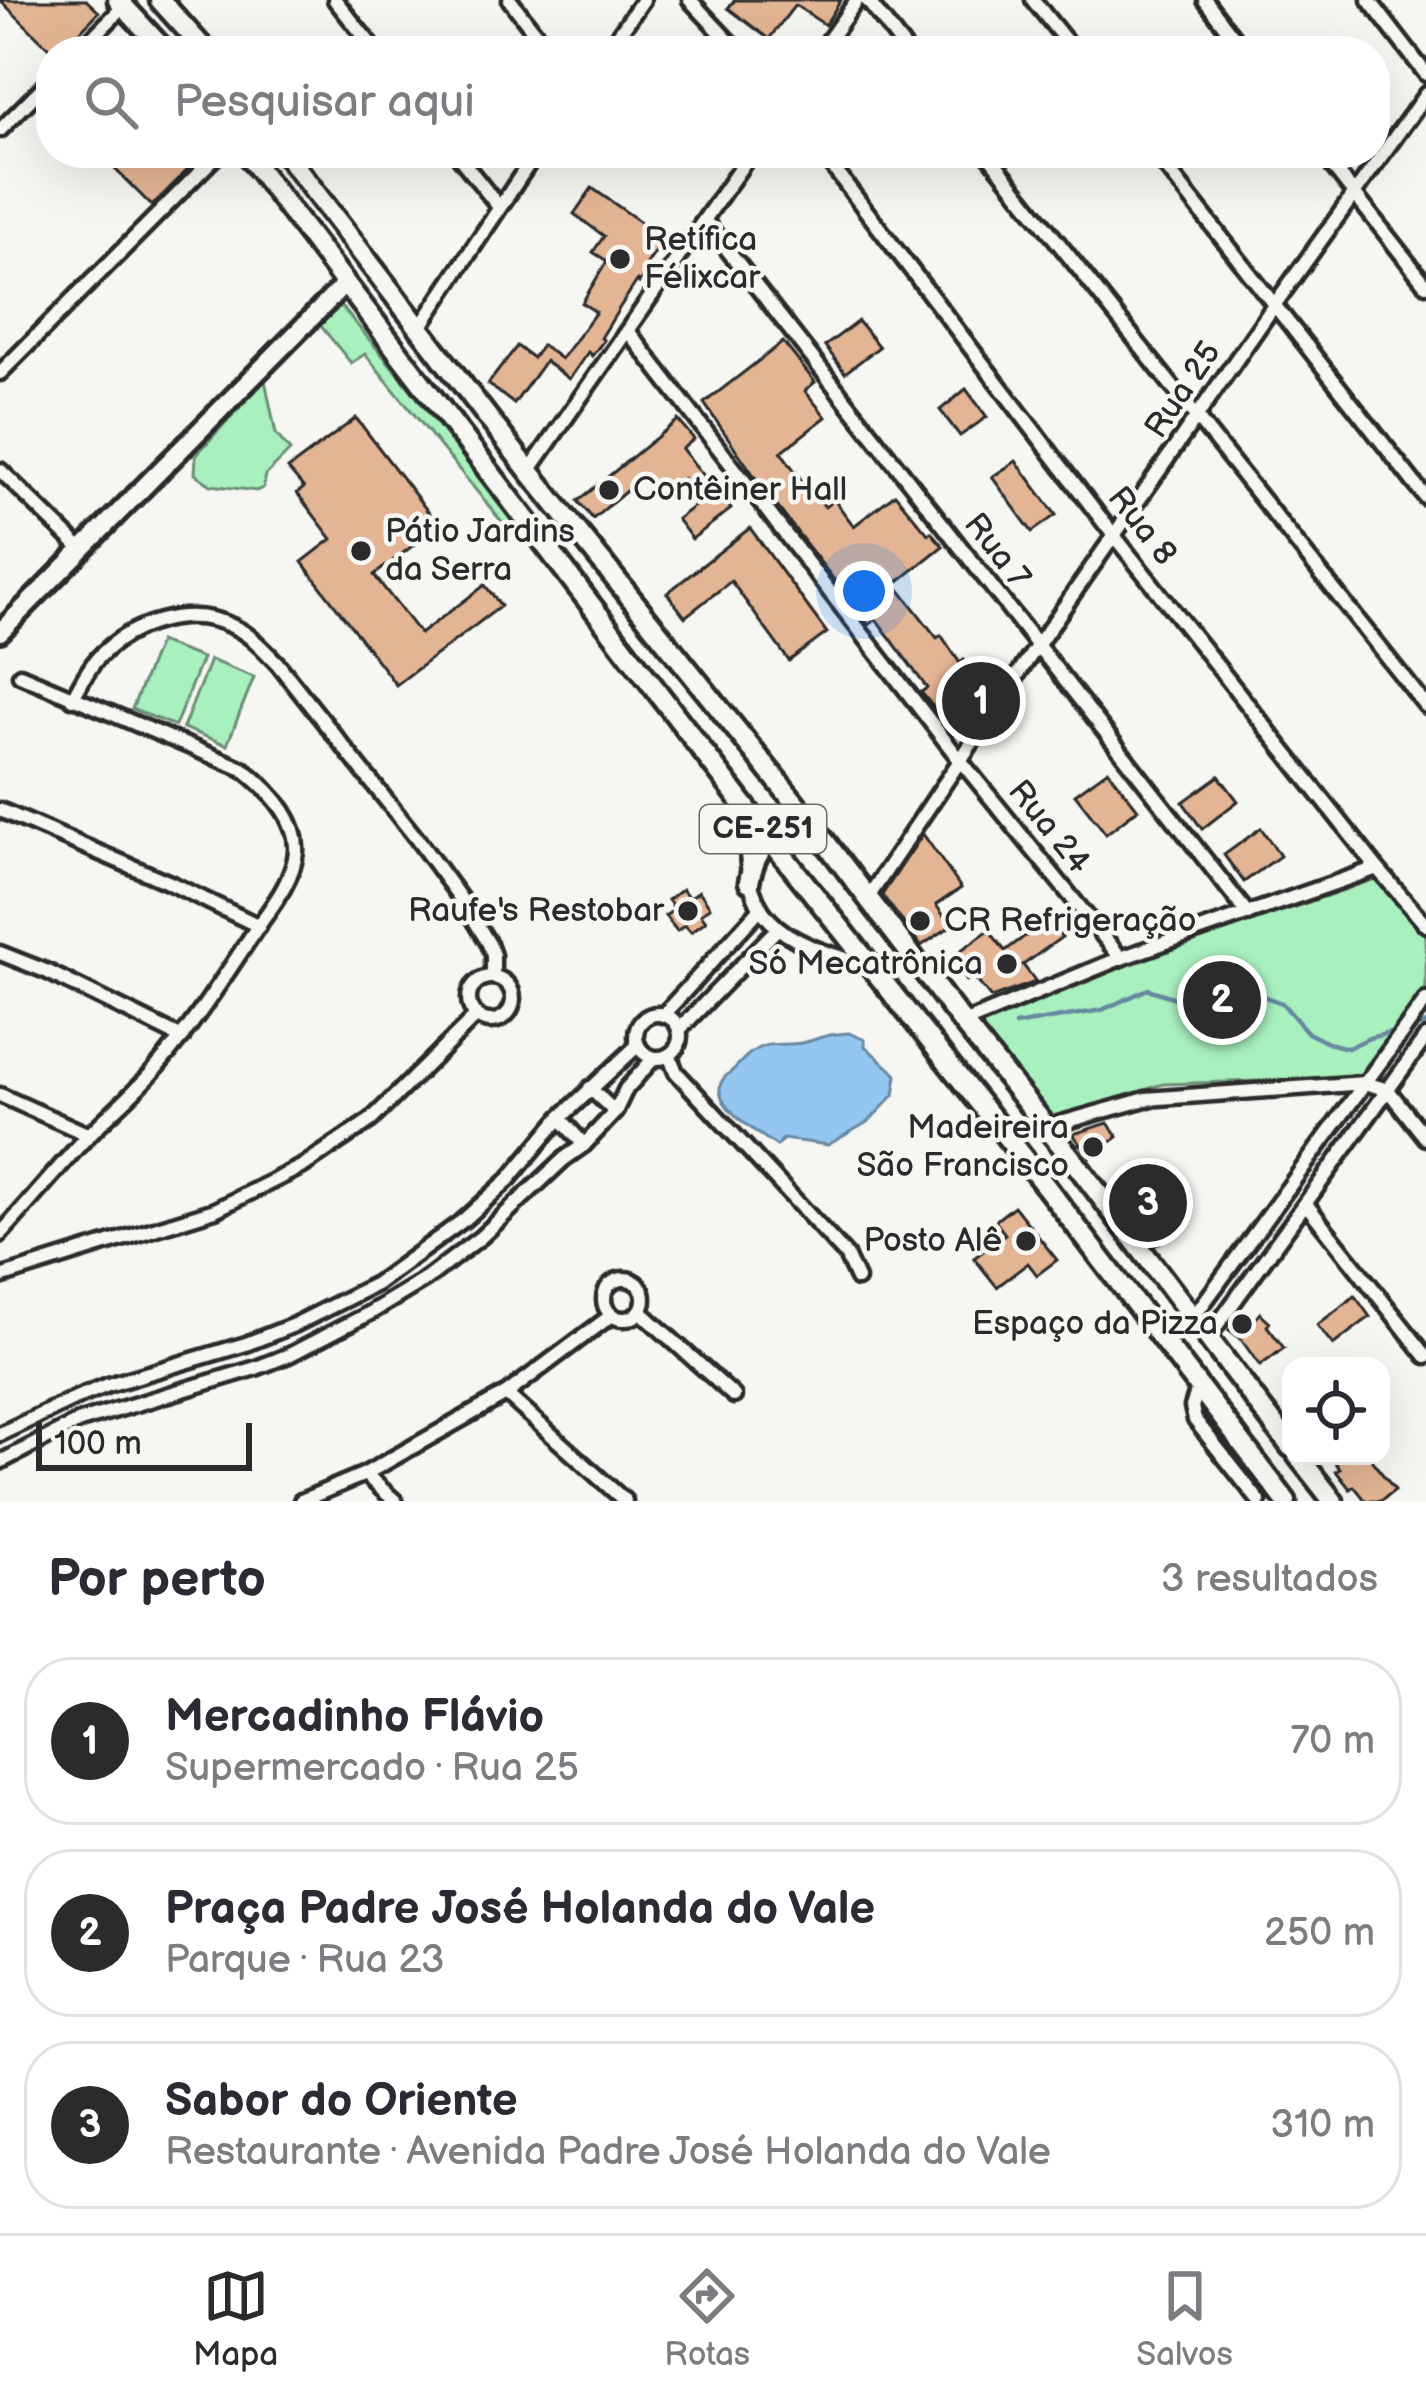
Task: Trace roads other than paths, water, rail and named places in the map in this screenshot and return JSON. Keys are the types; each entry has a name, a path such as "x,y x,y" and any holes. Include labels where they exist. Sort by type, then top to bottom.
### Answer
{"main road":[{"path":"160,0 192,36"},
{"path":"121,3 151,36"},
{"name":"CE-251","path":"257,168 1286,1501"},
{"path":"273,190 298,170"},
{"name":"CE-251","path":"298,170 529,471 1077,1165 1282,1435"},
{"path":"304,231 329,211"},
{"path":"749,882 755,856 770,838 803,814"},
{"path":"1048,1189 1077,1165"},
{"path":"1082,1237 1113,1214"},
{"path":"1305,1465 1334,1501"}],"street":[{"path":"335,0 364,36"},
{"path":"510,0 538,36"},
{"path":"618,36 643,0"},
{"path":"690,0 724,36"},
{"path":"832,36 857,0"},
{"path":"867,0 895,36"},
{"path":"1033,0 1062,36"},
{"path":"1204,0 1232,36"},
{"path":"1369,0 1426,74"},
{"path":"92,36 121,3"},
{"path":"0,130 36,94"},
{"name":"Rua 25","path":"1390,143 1426,94"},
{"path":"0,373 204,168"},
{"path":"468,168 499,207"},
{"path":"419,328 526,168"},
{"path":"529,471 741,168"},
{"name":"Rua 8","path":"833,168 1115,537 1426,926"},
{"path":"999,168 1426,706"},
{"path":"1167,168 1426,498"},
{"path":"1333,168 1426,285"},
{"name":"Rua 25","path":"867,899 1037,646 1372,168"},
{"name":"Rua 7","path":"705,221 1247,914"},
{"path":"0,632 345,284"},
{"name":"Rua 24","path":"628,331 960,760 1121,958"},
{"path":"0,470 80,548"},
{"path":"72,699 93,662 121,636 142,627 175,618 215,620 254,640 277,663 466,906 489,944 493,977"},
{"path":"0,1235 182,1038 259,926 290,874 296,848 282,809 243,770 20,675"},
{"path":"0,811 259,926"},
{"path":"751,812 746,856 749,882 760,909 778,928 814,948 871,966"},
{"path":"963,1023 1121,958 1377,868"},
{"path":"663,1015 760,909"},
{"path":"679,1030 778,928"},
{"path":"0,953 182,1038"},
{"path":"493,977 509,986 514,999 504,1018 497,1021 476,1016 469,1004 471,989 493,977"},
{"path":"1192,1319 1426,1000"},
{"path":"0,1434 108,1385 294,1325 376,1283 465,1219 509,1179 560,1118 638,1046 639,1025 649,1016 663,1015 676,1023 678,1045 626,1089 615,1112 584,1145 426,1279 289,1354 80,1421 0,1462"},
{"path":"0,1277 215,1210 303,1166 371,1120 476,1016"},
{"path":"1207,1339 1426,1037"},
{"path":"638,1046 661,1057 676,1072 846,1256 857,1279"},
{"path":"1047,1127 1146,1099 1365,1083 1388,1090 1426,1138"},
{"path":"590,1088 615,1112"},
{"path":"0,1095 89,1135"},
{"path":"560,1118 584,1145"},
{"path":"1306,1204 1426,1356"},
{"path":"620,1279 632,1280 641,1288 640,1311 623,1319 612,1315 604,1298 609,1286 620,1279"},
{"path":"640,1311 734,1396"},
{"path":"301,1501 344,1485 506,1394 612,1315"},
{"path":"246,1344 256,1368"},
{"path":"1198,1388 1192,1401 1195,1420 1259,1501"},
{"path":"506,1394 625,1501"},
{"path":"365,1474 395,1501"},
{"path":"330,1501 344,1485"}],"water":[{"path":"849,1033 865,1040 865,1046 897,1075 894,1095 869,1121 828,1145 783,1139 777,1146 742,1121 721,1096 722,1080 757,1049"}],"waterway":[{"path":"1015,1025 1102,1010 1148,989 1184,1001 1220,992 1257,994 1282,1003 1308,1033 1348,1048 1398,1031"},
{"path":"1409,1028 1426,1024"}],"place":[{"name":"Retífica Félixcar","path":"620,259"},
{"name":"Contêiner Hall","path":"609,490"},
{"name":"Pátio Jardins da Serra","path":"361,551"},
{"name":"Mercadinho Flávio","path":"981,701"},
{"name":"Raufe's Restobar","path":"688,911"},
{"name":"CR Refrigeração","path":"920,921"},
{"name":"Só Mecatrônica","path":"1007,964"},
{"name":"Praça Padre José Holanda do Vale","path":"1222,1000"},
{"name":"Madeireira São Francisco","path":"1093,1147"},
{"name":"Sabor do Oriente","path":"1148,1203"},
{"name":"Posto Alê","path":"1026,1241"},
{"name":"Espaço da Pizza","path":"1242,1324"}]}
